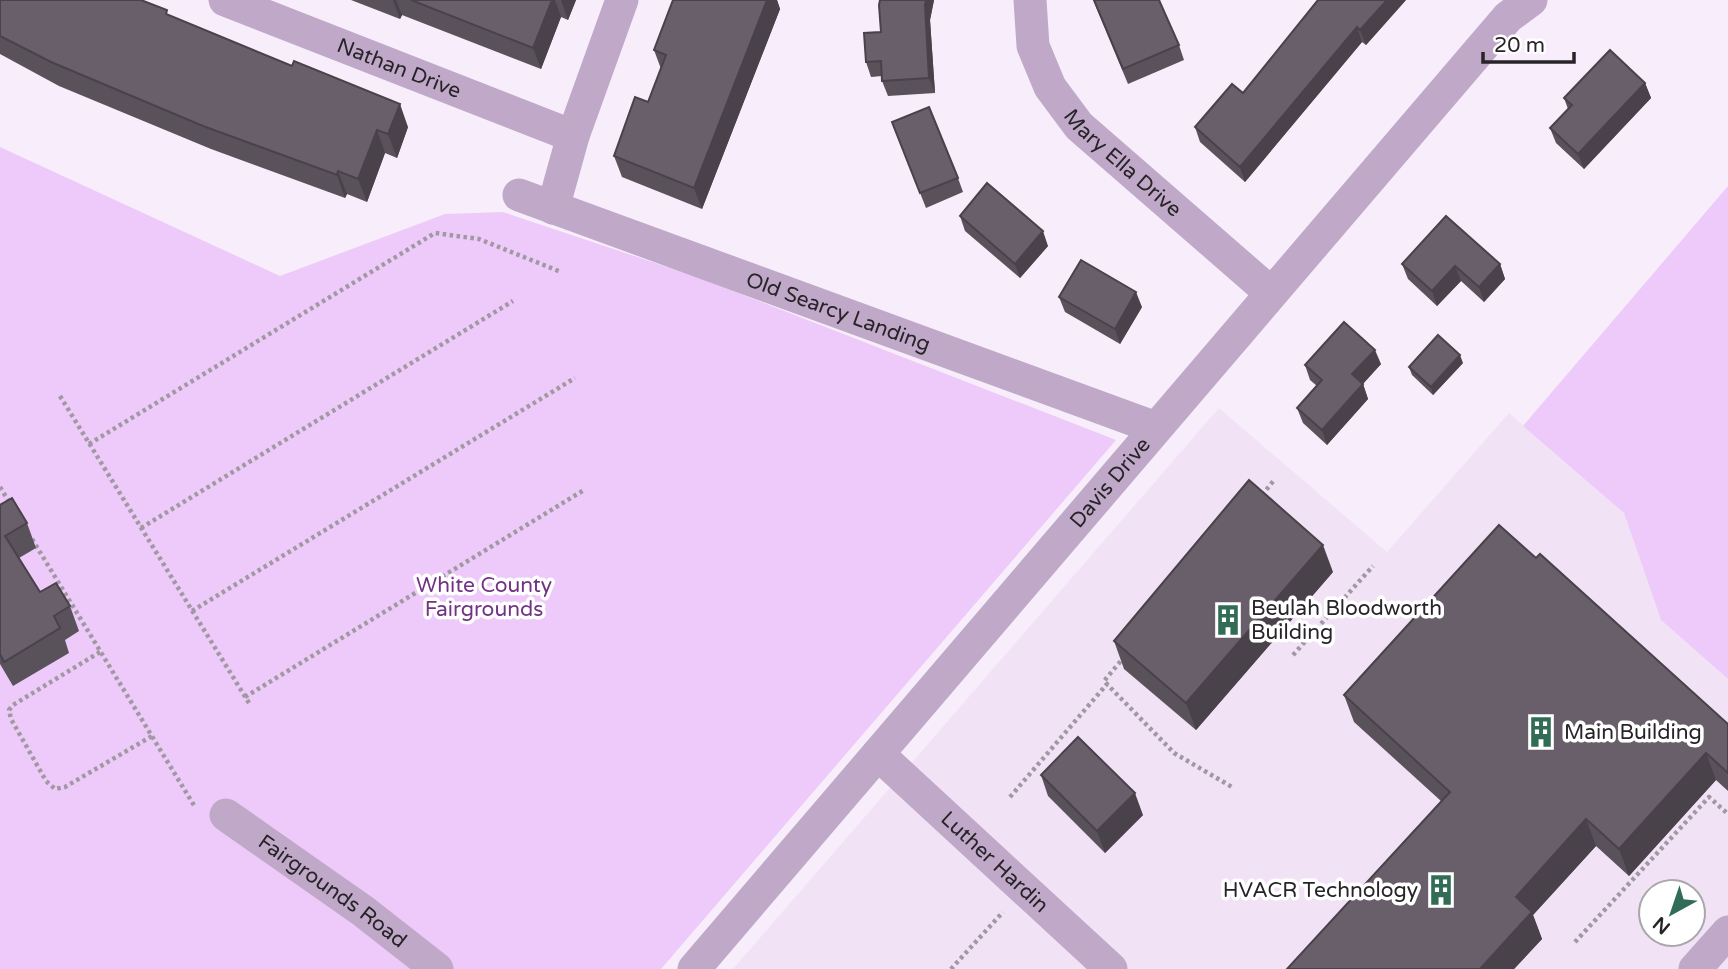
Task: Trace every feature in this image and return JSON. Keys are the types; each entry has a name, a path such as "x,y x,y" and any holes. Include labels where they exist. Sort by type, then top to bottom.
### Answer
{"street":[{"name":"Nathan Drive","path":"225,0 573,136"},
{"path":"553,208 573,136 622,0"},
{"name":"Mary Ella Drive","path":"1030,0 1033,46 1050,87 1079,126 1270,293"},
{"name":"Davis Drive","path":"694,969 1508,17 1531,0"},
{"name":"Old Searcy Landing","path":"519,195 1156,428"},
{"name":"Luther Hardin","path":"878,754 1111,969"},
{"name":"Fairgrounds Road","path":"213,814 363,911 437,969"},
{"path":"1695,969 1728,932"}],"path":[{"path":"89,444 435,233 479,239 561,272"},
{"path":"141,528 513,301"},
{"path":"192,611 575,379"},
{"path":"60,396 249,704"},
{"path":"1257,500 1275,479"},
{"path":"0,487 14,511"},
{"path":"245,697 584,490"},
{"path":"29,534 152,736 213,814"},
{"path":"1293,655 1373,566"},
{"path":"1131,649 1104,681 1174,753 1232,787"},
{"path":"0,714 100,652"},
{"path":"1010,797 1107,684"},
{"path":"9,710 11,719 46,781 55,789 65,787 152,736"},
{"path":"1575,942 1709,797 1728,814"},
{"path":"951,969 1005,911 1014,919"}],"shaded area":[{"path":"1219,408 1387,552 1509,413 1624,513 1661,620 1728,679 1728,969 733,969"}],"green space":[{"name":"White County Fairgrounds","path":"0,147 280,276 445,214 503,212 697,277 1116,440 661,969 0,969"},
{"path":"1728,186 1728,679 1661,620 1624,513 1523,426"}],"building":[{"path":"0,0 141,0 167,10 166,14 292,66 294,61 400,104 388,134 377,130 358,179 338,171 337,175 203,126 51,62 0,36"},
{"path":"411,0 552,0 533,48"},
{"path":"673,0 767,0 694,188 614,156 635,97 648,102 666,55 654,50"},
{"path":"880,0 926,0 929,78 882,81 881,61 866,62 864,33 881,32"},
{"path":"1094,0 1159,0 1179,45 1123,69"},
{"path":"1318,0 1387,0 1360,30 1357,27 1240,167 1195,127 1232,84 1243,93"},
{"path":"1610,50 1645,83 1578,154 1550,128 1572,105 1564,98"},
{"path":"929,107 958,178 920,193 892,122"},
{"path":"987,183 1043,231 1015,264 960,216"},
{"path":"1446,216 1500,264 1479,287 1455,266 1432,291 1402,264"},
{"path":"1081,260 1136,292 1115,329 1059,297"},
{"path":"1344,322 1375,350 1352,374 1363,384 1322,430 1297,408 1322,380 1305,365"},
{"path":"1438,335 1460,355 1431,387 1409,367"},
{"name":"Beulah Bloodworth Building","path":"1249,480 1323,545 1186,703 1114,641"},
{"path":"12,498 27,523 5,536 40,592 56,583 70,606 54,616 60,628 4,662 0,654 0,505"},
{"name":"Main Building","path":"1499,525 1536,558 1540,554 1728,724 1728,773 1706,753 1619,849 1586,819 1516,897 1532,912 1480,969 1287,969 1450,792 1344,695"},
{"path":"1078,737 1135,793 1097,831 1041,775"}],"place":[{"name":"Beulah Bloodworth Building","path":"1228,620"},
{"name":"Main Building","path":"1541,732"},
{"name":"HVACR Technology","path":"1441,890"}]}
